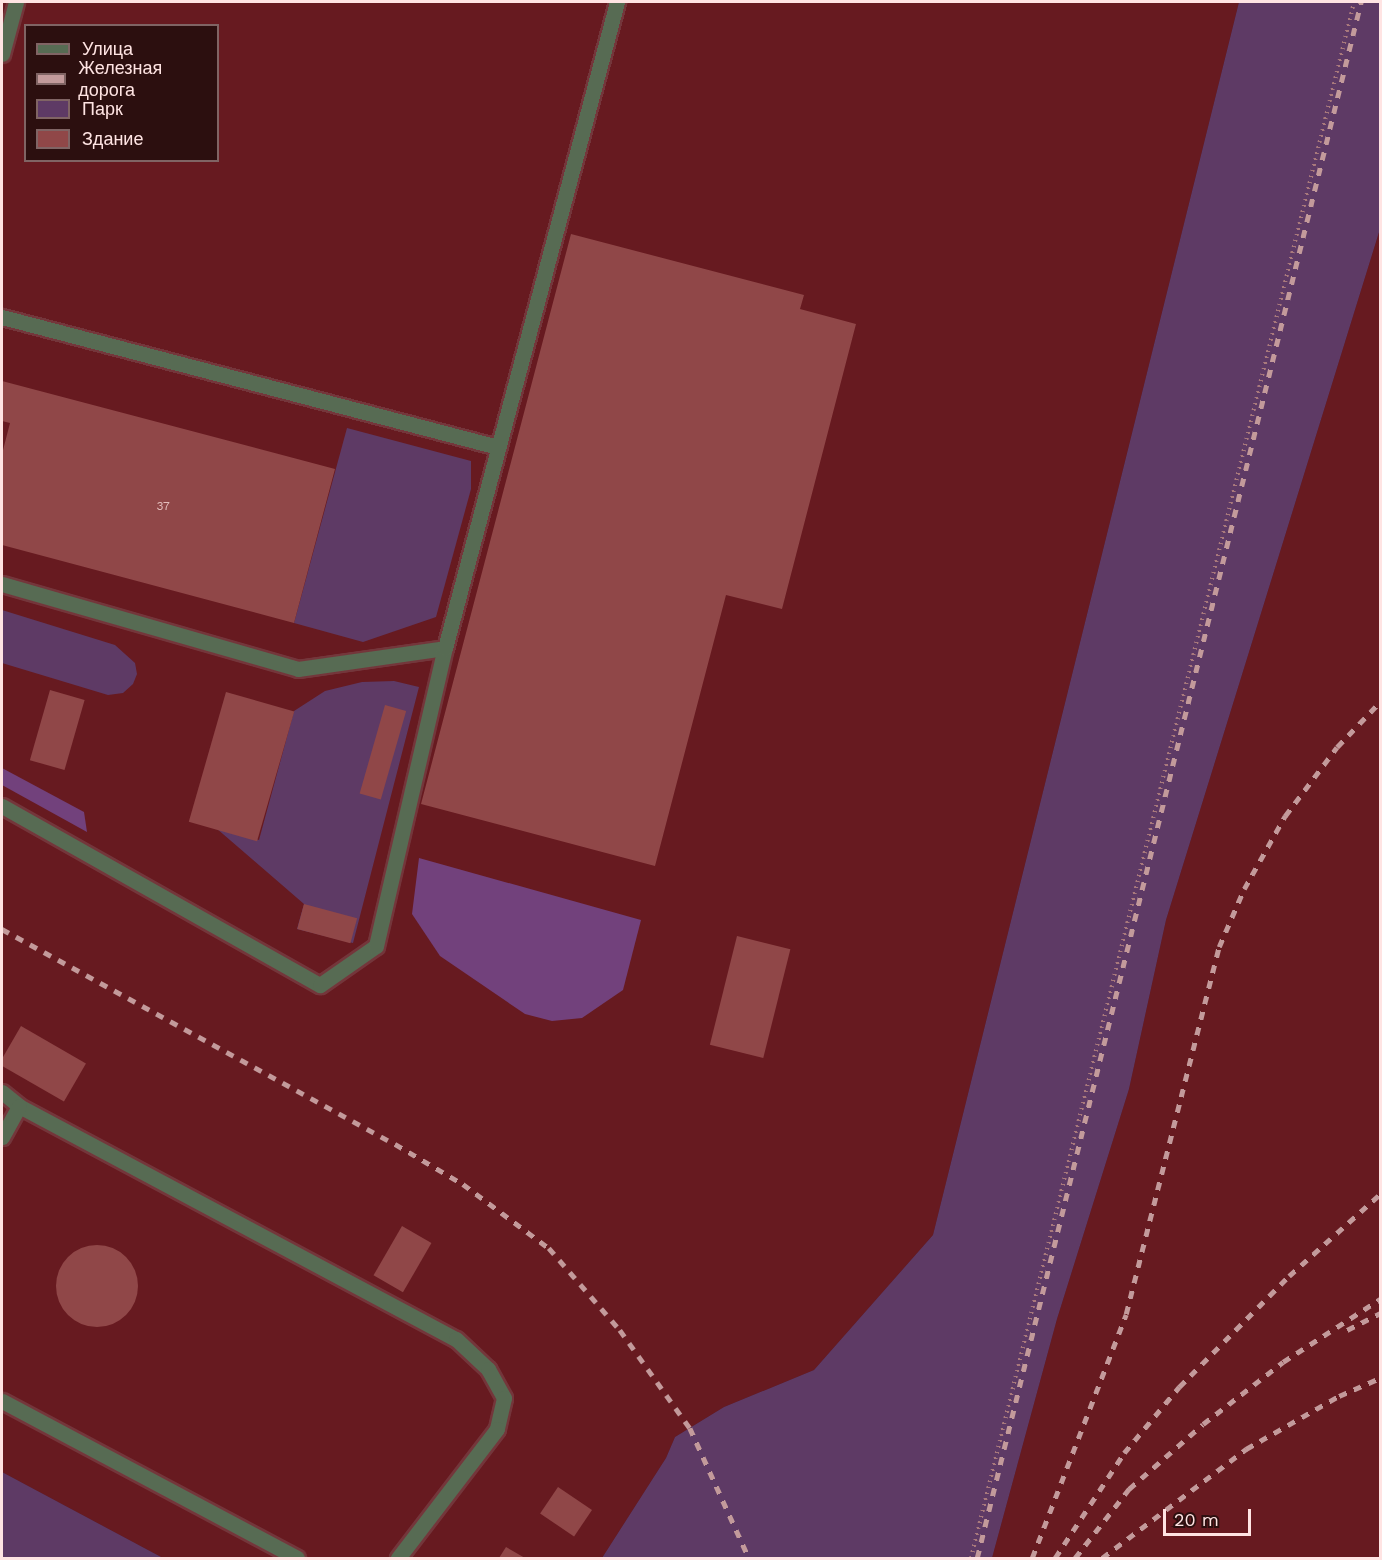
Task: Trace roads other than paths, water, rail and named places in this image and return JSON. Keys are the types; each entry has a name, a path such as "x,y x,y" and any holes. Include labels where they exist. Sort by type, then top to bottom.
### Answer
{"lane":[{"path":"2,54 16,2"},
{"path":"2,806 320,985 376,946 446,648 617,2"},
{"path":"2,317 498,447"},
{"path":"2,584 298,669 446,648"},
{"path":"2,1092 19,1106 456,1340 488,1368 504,1398 497,1428 398,1558"},
{"path":"2,1137 19,1106"},
{"path":"2,1401 297,1558"}],"railway":[{"path":"977,1558 1361,2"},
{"path":"1032,1558 1126,1314 1219,947 1244,889 1285,816 1337,747 1380,702"},
{"path":"2,929 395,1144 463,1184 549,1248 620,1330 690,1428 749,1558"},
{"path":"1055,1558 1124,1453 1179,1387 1289,1276 1380,1194"},
{"path":"1075,1558 1129,1489 1203,1424 1283,1362 1380,1299"},
{"path":"1347,1330 1380,1313"},
{"path":"1102,1558 1246,1449 1339,1396 1380,1378"}]}
